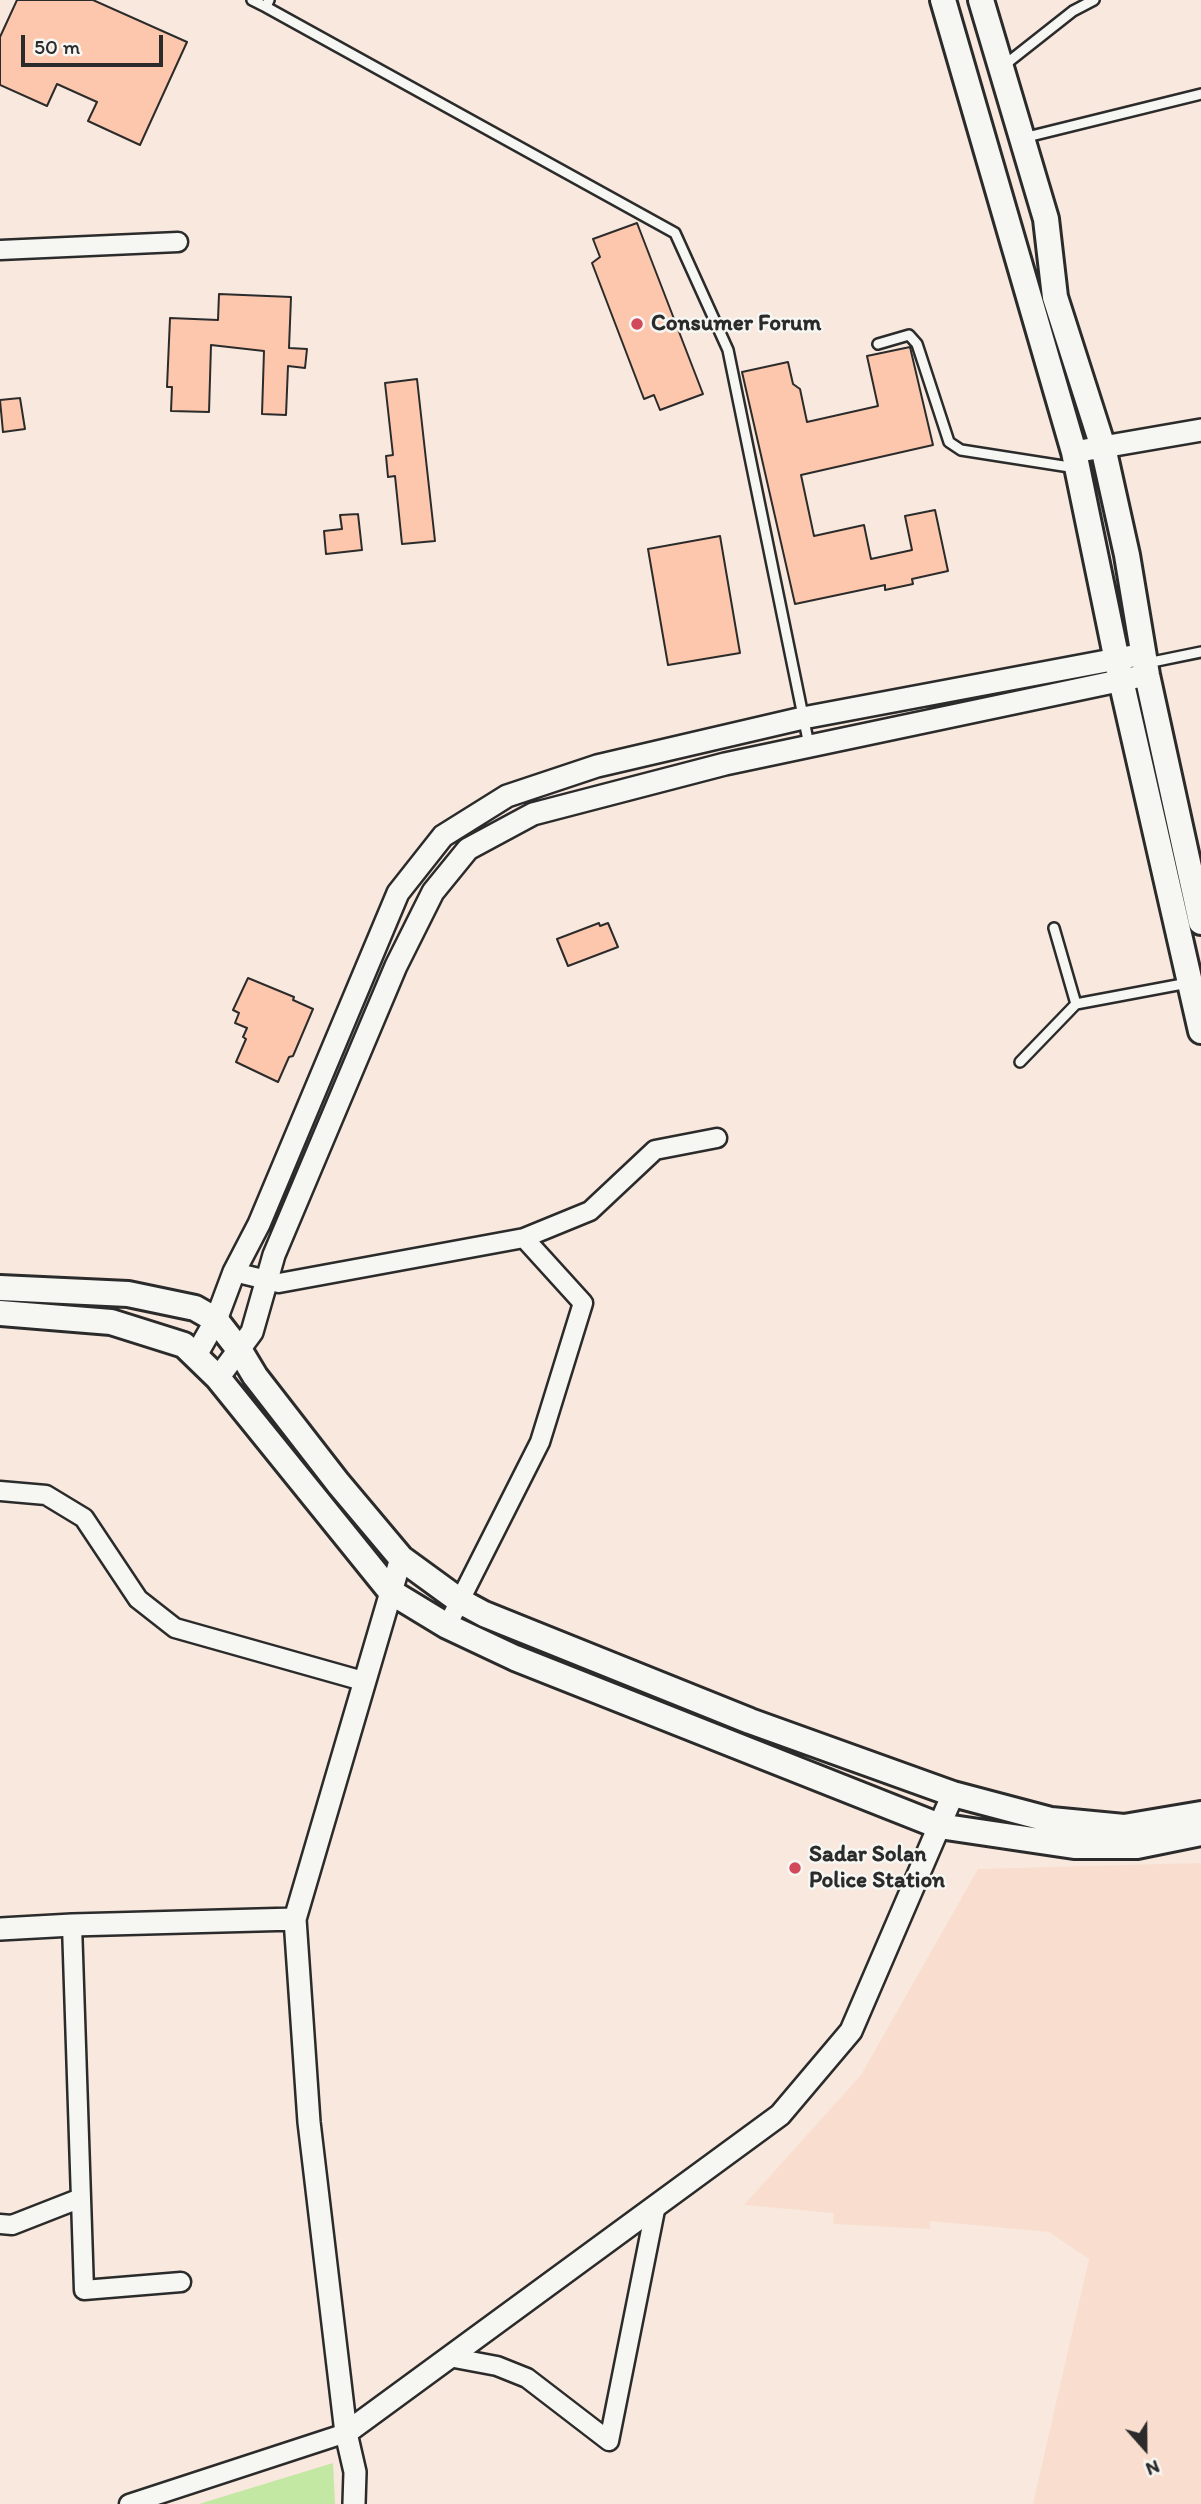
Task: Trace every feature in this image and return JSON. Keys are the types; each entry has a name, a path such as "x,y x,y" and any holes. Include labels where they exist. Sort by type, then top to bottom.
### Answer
{"main road":[{"path":"943,0 1076,460 1119,669 1201,1031"},
{"path":"981,0 1046,219 1055,297 1103,447 1150,663 1201,922"},
{"path":"0,1288 128,1294 195,1308 216,1320 279,1408 401,1558 460,1601 484,1614 737,1716 953,1794 1051,1820 1124,1827 1201,1814"},
{"path":"0,1313 111,1322 184,1345 218,1378 391,1592 447,1626 515,1658 939,1826 1074,1846 1137,1846 1201,1833"}],"street":[{"path":"0,250 178,242"},
{"path":"1076,460 1103,447 1139,443 1201,430"},
{"path":"195,1356 216,1320 234,1272 259,1224 398,893 443,836 507,796 597,766 803,718 1150,663"},
{"path":"218,1378 252,1332 274,1255 396,966 433,892 468,849 533,814 725,764 809,747 1119,669"},
{"path":"234,1272 279,1283 524,1238 590,1211 655,1150 717,1138"},
{"path":"447,1626 540,1442 583,1303 524,1238"},
{"path":"0,1491 46,1495 84,1518 138,1600 175,1628 363,1681"},
{"path":"355,2504 355,2472 346,2434 309,2122 295,1919 401,1558"},
{"path":"129,2504 346,2434 780,2115 851,2031 953,1794"},
{"path":"0,1929 295,1919"},
{"path":"72,1925 84,2290 181,2282"},
{"path":"0,2224 12,2225 81,2198"},
{"path":"449,2357 497,2366 527,2378 609,2441 656,2205"}],"lane":[{"path":"252,0 267,4 676,233 728,350 809,747"},
{"path":"1000,68 1073,11 1094,0"},
{"path":"1022,139 1201,94"},
{"path":"878,344 909,335 916,344 949,442 961,450 1076,460"},
{"path":"1150,663 1201,652"},
{"path":"1054,928 1076,1004"},
{"path":"1020,1062 1076,1004 1190,982"}],"shaded area":[{"path":"1201,1863 1201,2504 1033,2504 1089,2259 1049,2232 930,2221 930,2229 833,2224 834,2213 744,2205 861,2075 978,1869"}],"green space":[{"path":"333,2463 335,2504 199,2504"}],"building":[{"path":"17,0 93,0 187,42 140,145 88,121 97,102 57,84 47,106 0,85 0,37"},
{"path":"637,223 703,394 660,410 654,395 644,399 592,263 600,257 593,239"},
{"path":"219,294 291,297 289,348 307,349 305,368 288,366 286,415 262,414 264,351 211,345 209,412 171,411 172,387 167,387 170,318 218,320"},
{"path":"910,347 933,445 801,475 814,536 864,525 871,559 912,550 905,516 935,510 948,571 912,579 913,584 885,590 885,585 795,604 742,372 788,362 793,384 800,389 807,422 878,406 867,356"},
{"path":"417,379 435,541 402,544 395,476 388,477 386,456 393,455 385,383"},
{"path":"20,398 25,429 3,432 0,400"},
{"path":"358,514 362,550 326,554 324,531 342,529 340,515"},
{"path":"720,536 740,653 668,665 648,549"},
{"path":"599,923 600,926 608,923 618,947 568,966 557,939"},
{"path":"248,978 294,997 293,1000 313,1009 293,1056 289,1057 278,1082 236,1062 246,1039 243,1037 247,1028 235,1023 239,1013 233,1010"}],"place":[{"name":"Consumer Forum","path":"637,324"},
{"name":"Sadar Solan Police Station","path":"795,1868"}]}
